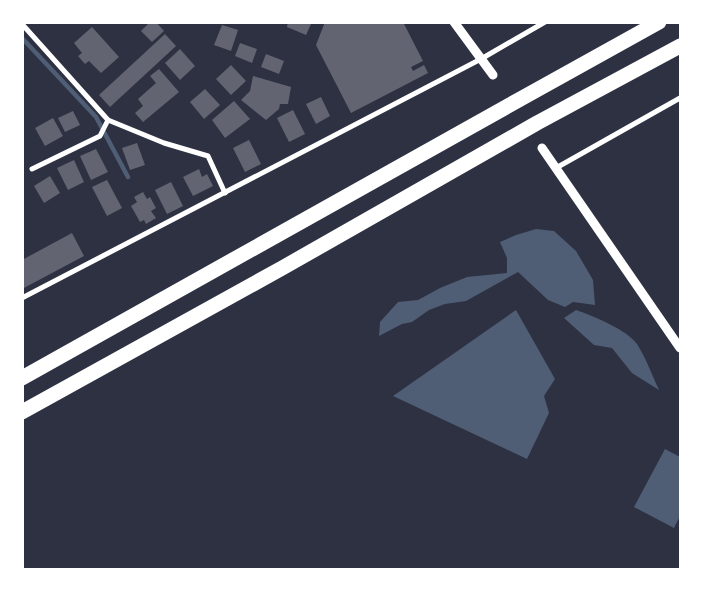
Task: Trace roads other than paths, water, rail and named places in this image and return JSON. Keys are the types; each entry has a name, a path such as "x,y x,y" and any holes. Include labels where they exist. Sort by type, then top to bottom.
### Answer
{"highway":[{"path":"22,378 524,96 660,22"},
{"path":"22,412 284,267 537,123 680,46"}],"street":[{"path":"454,22 493,75"},
{"path":"22,298 481,60 545,22"},
{"path":"22,24 108,120 164,143 208,156 225,192"},
{"path":"556,168 680,98"},
{"path":"32,169 100,136 108,120"},
{"path":"542,148 680,348"}],"water":[{"path":"536,229 554,231 576,251 593,280 595,305 573,302 565,307 548,300 518,272 466,301 445,304 429,310 412,322 402,324 379,336 380,322 398,302 418,300 440,288 467,277 507,273 507,258 500,242"},
{"path":"516,310 555,379 544,396 549,413 527,459 393,396"},
{"path":"576,310 609,324 632,338 643,355 659,390 632,373 612,348 594,345 564,318"},
{"path":"665,449 680,457 680,516 674,528 634,507"}],"waterway":[{"path":"22,38 96,117 128,177"}]}
